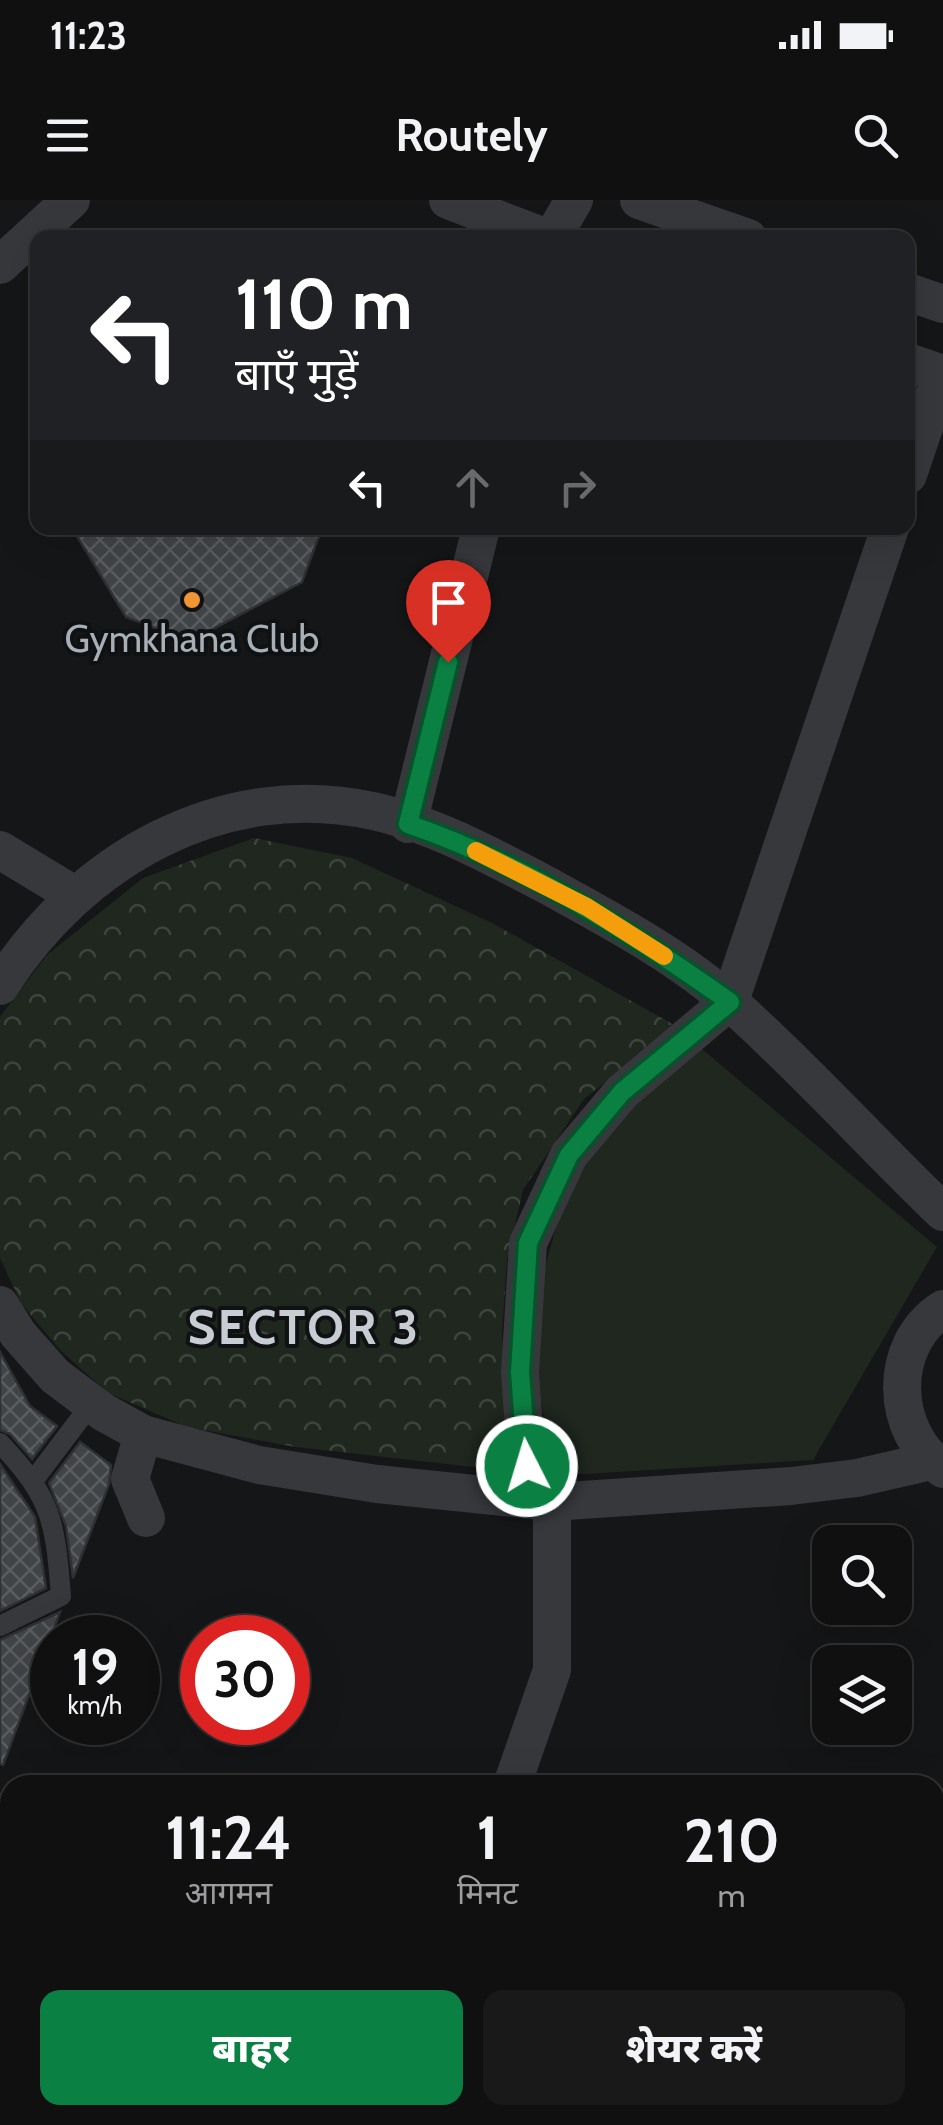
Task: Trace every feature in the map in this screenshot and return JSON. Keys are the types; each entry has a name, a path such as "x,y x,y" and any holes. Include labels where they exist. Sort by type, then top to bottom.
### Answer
{"street":[{"path":"38,230 71,200"},
{"path":"448,200 529,230"},
{"path":"555,230 574,200"},
{"path":"639,200 725,230"},
{"path":"0,265 30,238"},
{"path":"915,294 943,304"},
{"path":"915,364 942,374 915,454"},
{"path":"408,824 478,535"},
{"path":"515,1775 552,1670 541,1500 520,1372 528,1243 569,1155 579,1142 622,1092 730,1002 888,535"},
{"path":"0,986 19,956 76,896 122,857 213,816 278,802 372,811 497,860 587,907 730,1002 943,1212"},
{"path":"0,850 76,896"},
{"path":"0,1306 18,1334 55,1376 143,1434 196,1451 277,1468 377,1484 541,1500 791,1486 937,1465 907,1420 902,1404 902,1372 913,1342 943,1309"},
{"path":"143,1434 130,1480 146,1518"}],"lane":[{"path":"33,1481 92,1403"},
{"path":"0,1443 33,1481 55,1519 61,1596 0,1626"}],"green space":[{"path":"254,838 352,858 494,924 676,1026 584,1099 523,1190 507,1259 502,1333 509,1471 296,1447 187,1427 108,1393 60,1350 21,1303 0,1258 0,1017 47,955 143,878"},
{"path":"695,1043 937,1247 813,1460 553,1476 536,1369 545,1267 569,1180 629,1106"}],"building":[{"name":"Gymkhana Club","path":"76,535 319,535 302,582 190,641 126,617"},
{"path":"0,1352 30,1406 57,1426 32,1459 10,1434 0,1430"},
{"path":"80,1442 111,1465 109,1484 73,1578 66,1526 49,1483"},
{"path":"0,1464 35,1517 46,1588 0,1611"},
{"path":"30,1626 30,1693 3,1765 0,1764 0,1640"}],"slow traffic":[{"path":"476,851 587,907 664,956"}],"place":[{"name":"Gymkhana Club","path":"192,600"}],"district":[{"name":"SECTOR 3","path":"304,1327"}],"route":[{"path":"448,662 408,824 514,868 587,907 730,1002 622,1092 569,1155 528,1243 520,1372 527,1466"}]}
